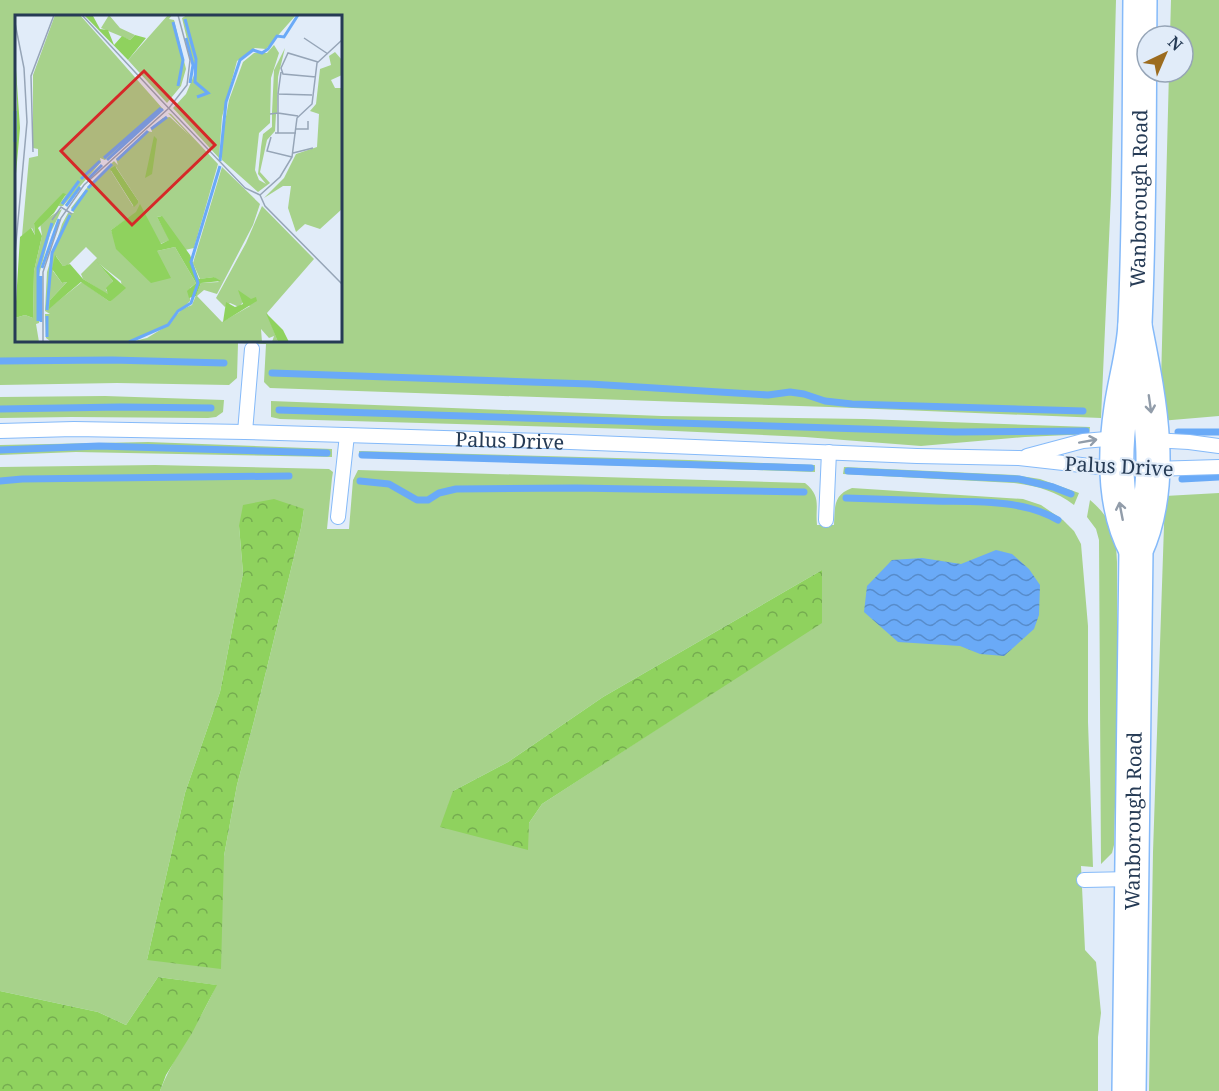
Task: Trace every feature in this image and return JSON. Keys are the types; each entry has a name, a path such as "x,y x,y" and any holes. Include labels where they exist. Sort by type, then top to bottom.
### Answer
{"street":[{"name":"Wanborough Road","path":"1136,550 1121,514 1117,454 1135,326 1140,0"},
{"name":"Wanborough Road","path":"1129,1091 1136,550 1149,513 1152,454 1150,402 1135,326"},
{"name":"Palus Drive","path":"1117,454 1152,454"}],"lane":[{"path":"245,432 252,349"},
{"name":"Palus Drive","path":"0,431 74,429 245,432 1019,458 1117,454"},
{"path":"338,517 347,435"},
{"name":"Palus Drive","path":"1019,458 1083,441 1117,454"},
{"name":"Palus Drive","path":"1152,454 1189,441 1219,446"},
{"path":"826,520 829,452"},
{"name":"Palus Drive","path":"1152,454 1219,467"},
{"path":"1084,880 1132,879"}],"green space":[{"path":"0,0 1116,0 1111,195 1101,418 270,388 264,382 266,344 238,343 237,378 229,385 117,383 0,385"},
{"path":"1171,0 1219,0 1219,416 1160,421 1169,84 1195,84 1195,24 1170,24"},
{"path":"105,396 224,400 223,412 216,417 208,418 0,418 0,397"},
{"path":"271,401 662,416 864,419 1090,427 1089,434 921,446 805,437 631,429 280,419 271,417"},
{"path":"148,442 332,449 332,457 76,452 0,455 0,445"},
{"path":"359,451 815,465 815,472 359,457"},
{"path":"155,465 329,469 333,472 327,529 349,529 353,480 358,470 805,483 816,497 817,525 834,525 836,502 841,494 852,488 1023,499 1041,505 1063,520 1074,531 1081,544 1088,626 1088,722 1093,867 1081,866 1085,950 1096,962 1101,1013 1098,1037 1098,1091 160,1091 216,985 158,977 126,1025 98,1012 0,991 0,467","holes":["304,509 237,785 224,856 147,960 185,793 220,692 243,573 239,526","822,570 734,679 542,804 529,823 453,791 508,762 603,697"]},
{"path":"844,467 1015,475 1040,479 1079,493 1074,505 1053,493 1022,484 843,474"},
{"path":"1219,493 1219,1091 1149,1091 1153,852 1165,496"},
{"path":"274,499 304,509 237,785 224,856 221,969 147,960 185,793 220,692 243,573 239,526 243,505"},
{"path":"1090,500 1108,520 1114,535 1117,562 1114,845 1112,853 1101,864 1099,540 1096,529 1087,517"},
{"path":"822,570 822,623 542,804 529,823 528,850 440,827 453,791 508,762 603,697"},
{"path":"158,977 217,985 192,1033 166,1075 160,1091 0,1091 0,991 98,1012 126,1025"}],"water":[{"path":"996,550 1012,554 1029,569 1040,585 1039,615 1034,629 1004,656 980,654 960,646 898,642 864,612 867,586 892,560 922,558 961,564"}],"waterway":[{"path":"0,361 112,360 224,363"},
{"path":"272,373 590,384 768,395 790,392 825,401 852,404 1083,411"},
{"path":"0,409 211,408"},
{"path":"279,410 955,432 1086,431"},
{"path":"1178,432 1219,432"},
{"path":"0,450 99,446 327,453"},
{"path":"362,455 811,468"},
{"path":"848,471 1019,479 1071,494"},
{"path":"0,481 289,476"},
{"path":"1182,479 1219,477"},
{"path":"360,481 389,484 417,500 428,500 439,493 456,489 576,488 804,492"},
{"path":"846,498 998,503 1030,508 1058,520"}]}
